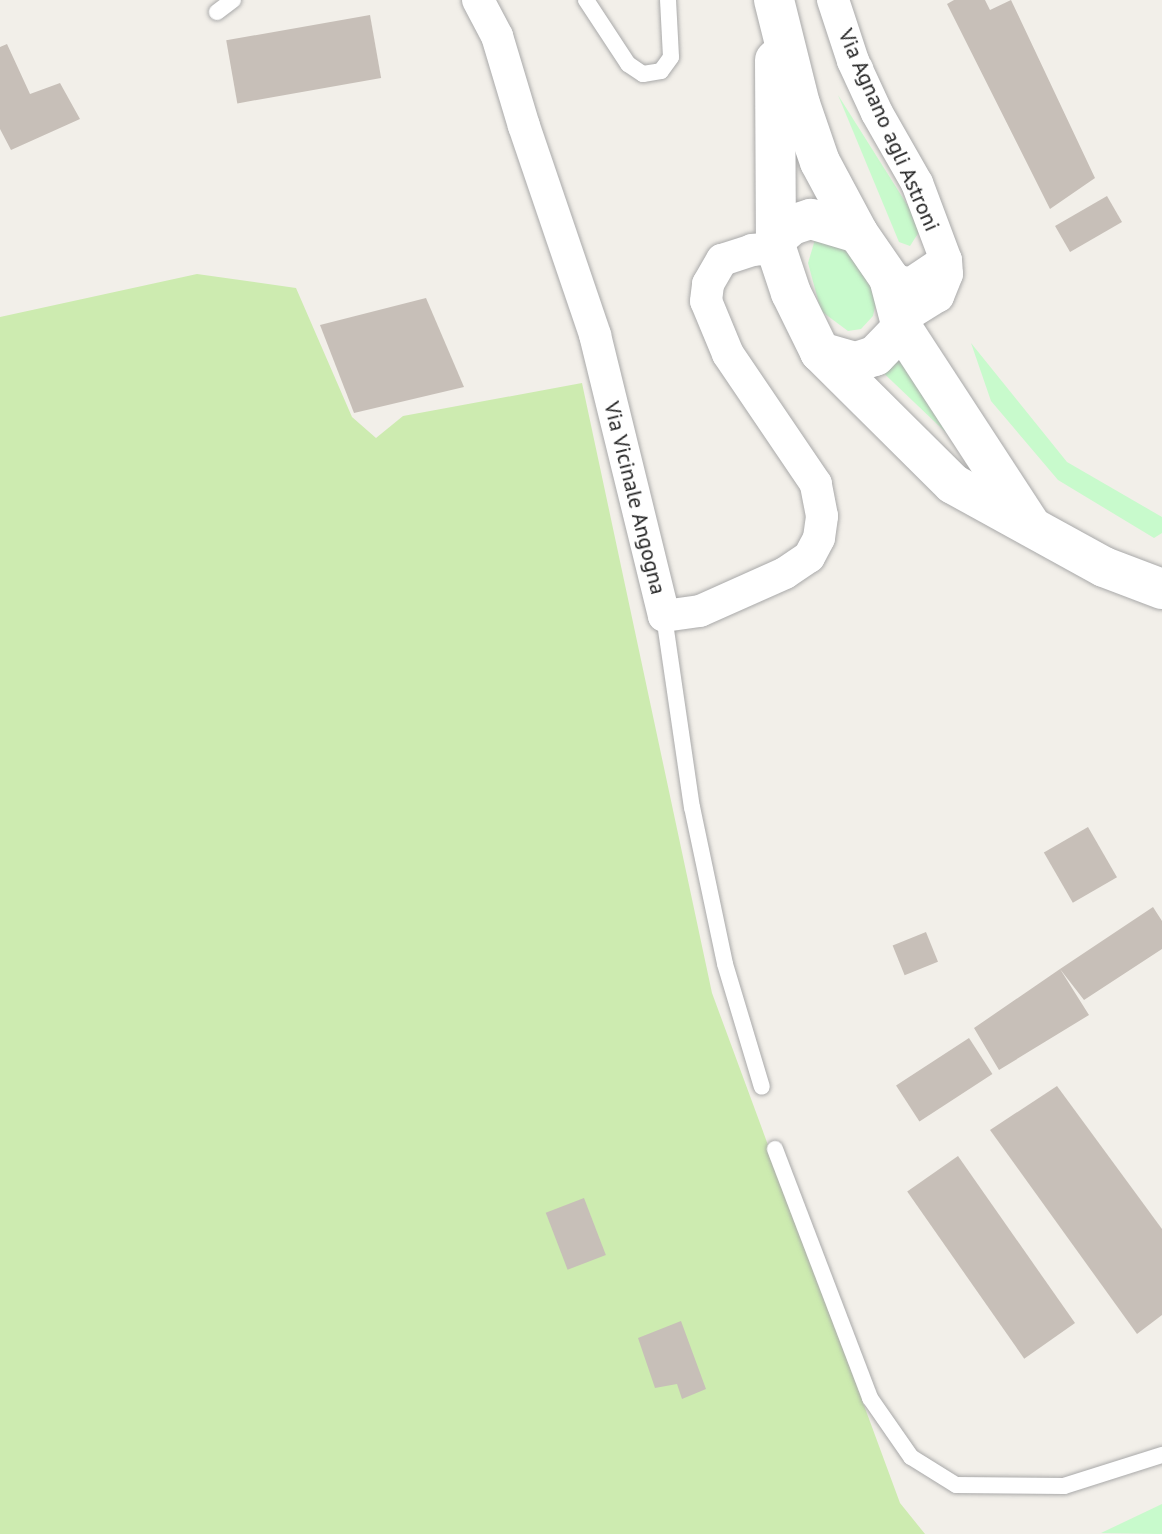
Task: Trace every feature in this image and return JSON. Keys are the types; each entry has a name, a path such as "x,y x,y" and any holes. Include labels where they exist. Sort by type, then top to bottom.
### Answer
{"street":[{"name":"Via Vicinale Angogna","path":"478,0 497,36 595,335 664,616 700,611 785,573 809,557 819,538 822,516 816,484 728,354 706,301 708,284 722,260 752,250 780,254"},
{"name":"Via Agnano agli Astroni","path":"833,0 853,61 877,113 917,183 946,260"},
{"path":"775,6 800,104 820,162 858,233 889,278 901,324 1031,526"},
{"path":"775,6 780,254 820,352 953,484 1104,567 1162,589"},
{"path":"780,254 792,225 811,219 858,233"},
{"path":"820,352 856,362 875,356 901,324 938,296 947,274 946,260 910,284 889,278"}],"lane":[{"path":"217,12 233,0"},
{"path":"586,0 628,64 643,74 661,71 671,57 668,0"},
{"path":"664,616 692,807 725,964 762,1087"},
{"path":"775,1149 870,1398 911,1457 956,1485 1064,1486 1162,1455"}],"green space":[{"path":"838,95 913,214 919,232 910,246 899,242"},
{"path":"817,233 834,240 849,253 870,286 876,302 873,316 861,329 848,331 821,311 808,263"},
{"path":"197,274 296,288 352,417 376,438 403,416 582,383 712,993 900,1503 925,1534 0,1534 0,317"},
{"path":"971,343 1067,462 1162,517 1162,533 1154,538 1058,480 991,401"},
{"path":"901,346 1002,486 872,362"},
{"path":"1162,1504 1162,1534 1101,1533"}],"building":[{"path":"954,0 985,0 990,10 1011,0 1095,178 1050,209 947,4"},
{"path":"370,15 381,78 237,103 226,40"},
{"path":"7,44 30,94 60,83 80,119 11,150 0,129 0,47"},
{"path":"1107,196 1122,222 1070,252 1055,226"},
{"path":"426,298 464,387 354,413 320,325"},
{"path":"1088,827 1117,877 1073,903 1044,852"},
{"path":"1153,907 1162,921 1162,949 1084,1000 1060,969"},
{"path":"926,932 938,962 905,975 893,945"},
{"path":"1060,969 1089,1015 999,1070 974,1028"},
{"path":"969,1038 992,1074 919,1121 896,1085"},
{"path":"1057,1086 1162,1229 1162,1315 1137,1334 990,1130"},
{"path":"958,1156 1075,1323 1024,1359 907,1192"},
{"path":"584,1198 606,1255 568,1270 546,1213"},
{"path":"681,1321 706,1389 682,1399 677,1384 655,1388 638,1338"}]}
